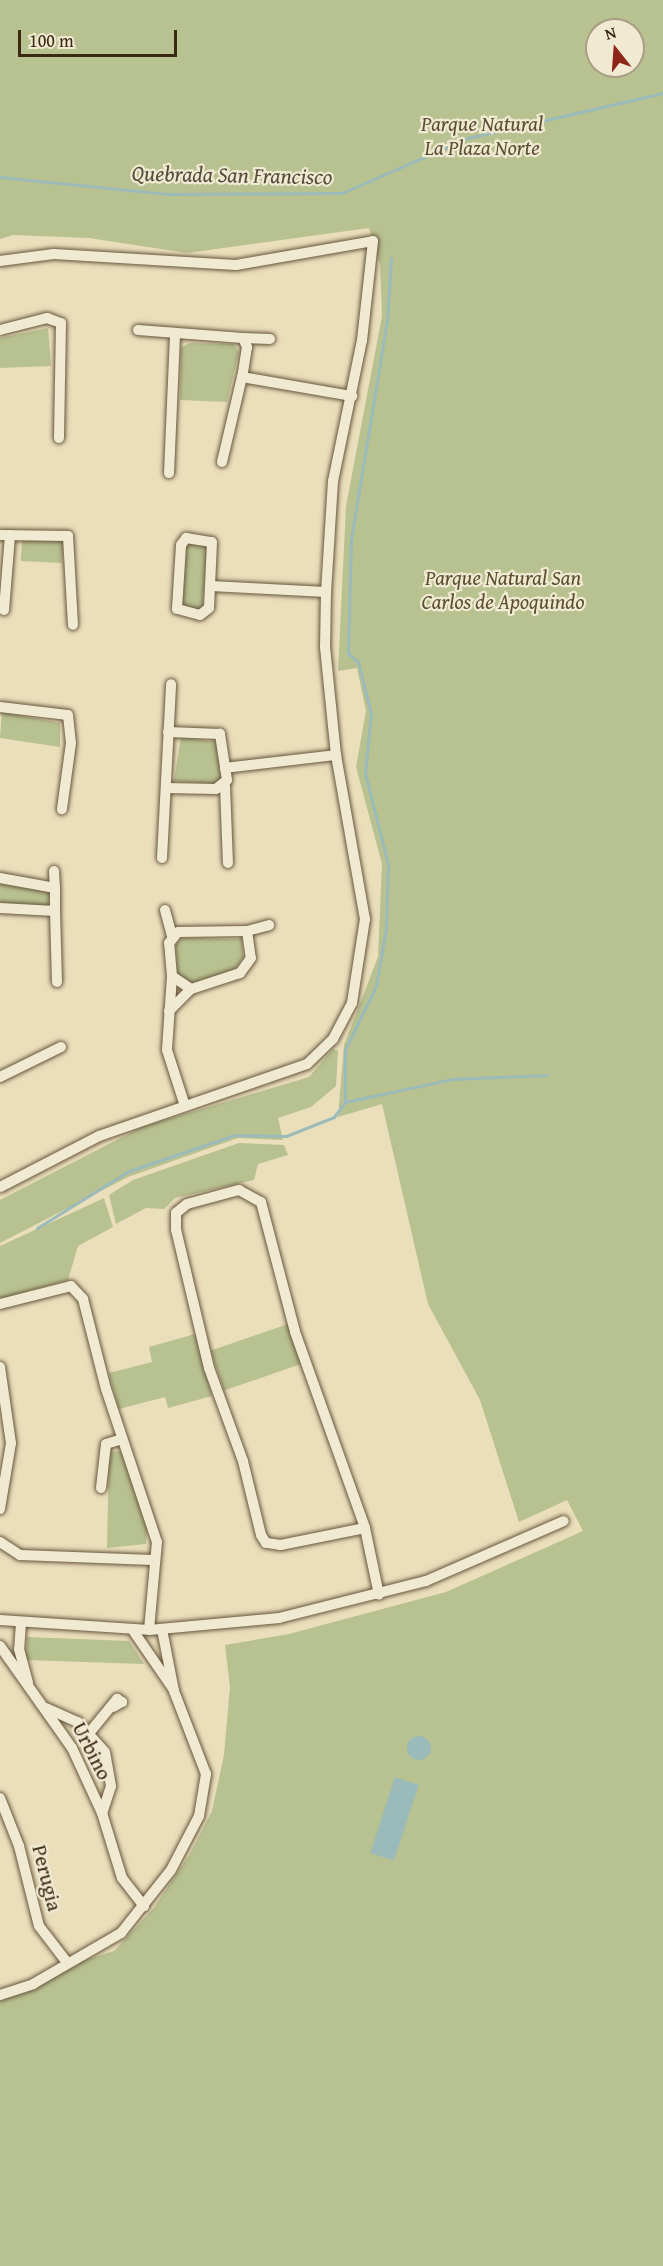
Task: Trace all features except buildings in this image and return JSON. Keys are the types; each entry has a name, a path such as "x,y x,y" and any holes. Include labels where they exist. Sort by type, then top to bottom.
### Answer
{"street":[{"path":"0,261 54,254 236,265 373,241 352,396 333,481 326,592 325,647 336,755 365,919 356,989 346,1016 307,1064 99,1136 0,1187"},
{"path":"0,330 47,318 61,323 58,438"},
{"path":"138,330 270,339"},
{"path":"169,473 176,333"},
{"path":"222,462 242,377 247,347 243,338"},
{"path":"242,377 352,396"},
{"path":"4,610 5,535 69,536 73,625"},
{"path":"186,538 212,542 211,586 205,613 178,611 181,545 186,538"},
{"path":"211,586 326,592"},
{"path":"162,858 171,684"},
{"path":"0,707 68,716 71,744 62,809"},
{"path":"168,732 220,734 225,768 228,863"},
{"path":"225,768 336,755"},
{"path":"166,788 225,786"},
{"path":"54,872 57,982"},
{"path":"0,878 55,888"},
{"path":"0,908 55,911"},
{"path":"165,910 172,936 167,1050 185,1106"},
{"path":"172,936 246,931 270,924"},
{"path":"169,1011 191,989 245,968 252,951 246,931"},
{"path":"172,976 191,989"},
{"path":"0,1077 61,1047"},
{"path":"365,1527 281,1545 266,1543 261,1535 243,1461 209,1368 176,1230 176,1213 188,1204 239,1190 261,1202 295,1332 365,1527 379,1595"},
{"path":"0,1304 59,1288 78,1289 122,1439 157,1542 153,1560 149,1630"},
{"path":"0,1367 11,1443 0,1509"},
{"path":"101,1488 106,1444 122,1439"},
{"path":"0,1620 149,1630 279,1618 379,1595 483,1559 564,1521"},
{"path":"0,1542 20,1555 153,1560"},
{"name":"Urbino","path":"21,1623 19,1649 28,1684"},
{"path":"132,1629 174,1691"},
{"path":"0,1995 33,1984 66,1961 110,1941 144,1906 189,1838 206,1785 203,1763 174,1691 162,1629"},
{"name":"Urbino","path":"0,1646 46,1708 102,1813 122,1878 144,1906"},
{"path":"90,1732 113,1707"},
{"name":"Urbino","path":"46,1708 90,1732 105,1752 111,1774 102,1813"},
{"name":"Perugia","path":"0,1798 19,1846 39,1926 66,1961"}],"green space":[{"path":"0,0 663,0 663,2266 0,2266 0,2001 39,1987 73,1964 114,1951 153,1909 190,1854 212,1811 224,1755 230,1687 225,1645 289,1634 446,1592 583,1531 567,1500 519,1522 480,1400 428,1304 382,1104 338,1117 344,1045 378,957 382,864 356,767 366,711 357,668 338,671 346,506 382,316 380,264 369,228 187,253 89,238 13,235 0,239"},
{"path":"48,328 51,366 0,368 0,338"},
{"path":"189,343 234,344 239,352 227,402 180,400 181,348"},
{"path":"22,539 63,541 62,563 21,561"},
{"path":"185,543 208,545 202,610 179,608"},
{"path":"2,712 60,723 60,747 0,738"},
{"path":"181,737 217,742 221,780 217,784 174,781"},
{"path":"0,882 50,890 47,910 0,902"},
{"path":"183,938 242,939 243,958 233,971 189,984 177,976 176,944"},
{"path":"333,1049 338,1051 336,1086 311,1107 278,1118 283,1140 238,1138 128,1177 0,1243 0,1200 142,1127 309,1077"},
{"path":"239,1143 284,1145 288,1155 258,1164 254,1180 175,1198 164,1209 146,1208 116,1224 109,1195 133,1180"},
{"path":"104,1198 113,1227 78,1246 68,1280 0,1299 0,1246"},
{"path":"288,1324 302,1364 224,1390 210,1351"},
{"path":"195,1334 212,1396 168,1408 165,1397 119,1409 109,1373 152,1362 149,1347"},
{"path":"121,1451 147,1528 146,1544 107,1548 109,1452"},
{"path":"27,1637 129,1641 144,1664 26,1660"}],"water":[{"path":"419,1736 427,1740 431,1748 427,1756 419,1760 411,1756 407,1748 411,1740"},
{"path":"395,1777 419,1785 394,1861 370,1853"}],"waterway":[{"name":"Quebrada San Francisco","path":"0,177 166,194 342,193 468,138 663,93"},
{"path":"37,1228 129,1171 234,1135 286,1136 334,1117 345,1102 345,1050 376,986 386,928 388,864 365,773 371,713 358,662 348,653 351,540 387,321 391,258"},
{"path":"345,1102 452,1079 547,1075"}],"park label":[{"name":"Parque Natural La Plaza Norte","path":"482,136"},
{"name":"Parque Natural San Carlos de Apoquindo","path":"503,590"}]}
